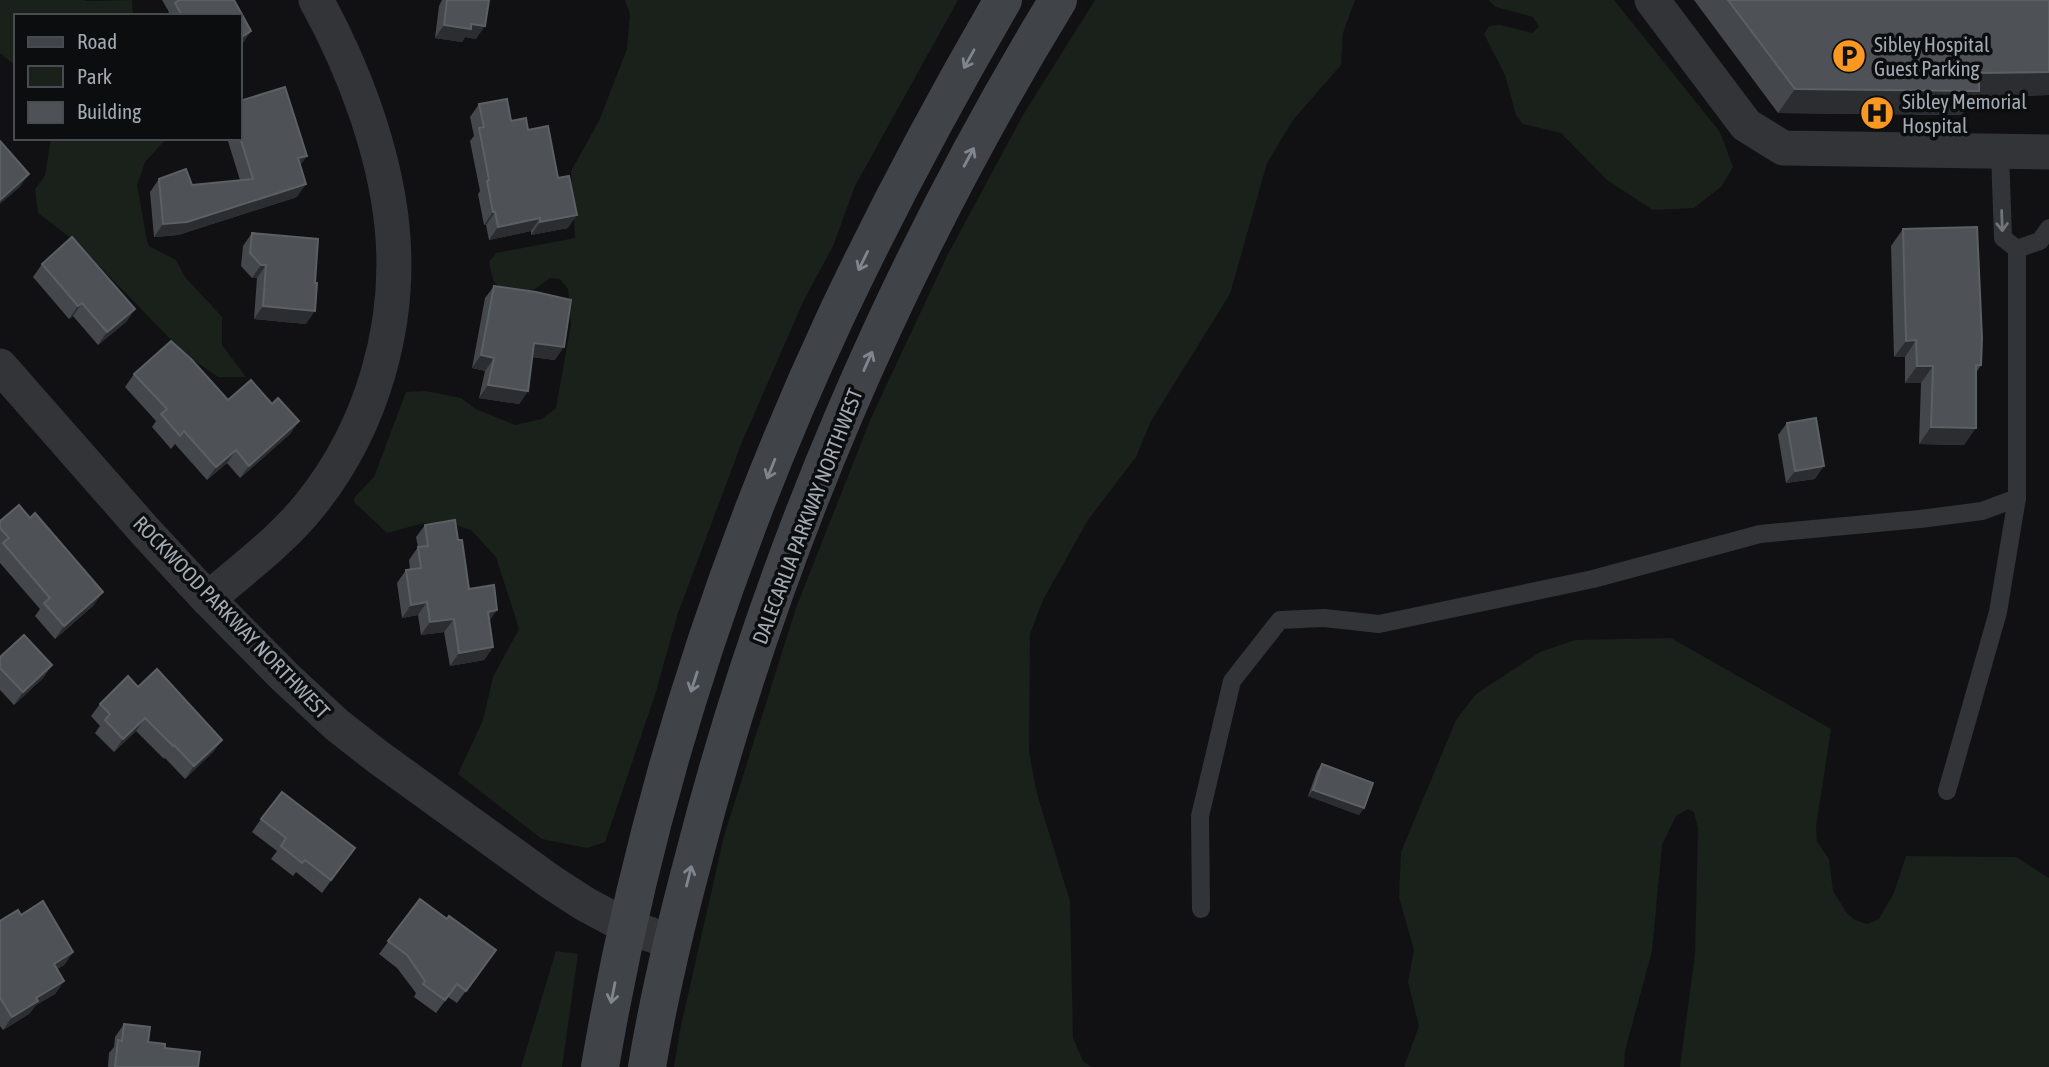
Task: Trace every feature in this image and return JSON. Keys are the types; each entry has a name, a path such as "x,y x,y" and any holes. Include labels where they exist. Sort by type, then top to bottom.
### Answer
{"main road":[{"path":"600,1067 626,926 670,760 693,683 740,547 779,448 836,317 891,202 1003,0"},
{"name":"DALECARLIA PARKWAY NORTHWEST","path":"648,1067 672,942 715,774 745,676 784,566 878,339 939,214 1058,0"}],"street":[{"path":"208,598 289,528 329,479 367,405 389,326 393,244 384,178 357,89 316,0"},
{"path":"1652,0 1746,125 1783,148 2049,152"},
{"name":"ROCKWOOD PARKWAY NORTHWEST","path":"0,366 145,531 311,702 378,757 551,882 626,926 672,942"}],"lane":[{"path":"2000,153 2003,239 2017,249"},
{"path":"2017,249 2040,241 2049,228"},
{"path":"1947,791 1998,612 2017,498 2017,249"},
{"path":"1201,909 1200,816 1232,681 1280,620 1324,618 1379,624 1593,579 1760,534 1982,511 2017,498"}],"green space":[{"path":"0,0 132,0 133,14 14,14 14,64 0,53"},
{"path":"625,0 958,0 855,186 833,246 803,302 742,442 678,613 655,695 605,842 587,848 542,839 458,774 483,720 493,677 519,629 496,557 471,530 450,523 424,523 387,533 354,502 355,497 374,477 406,392 425,391 461,398 476,409 515,425 542,419 556,408 571,324 568,289 560,279 550,278 535,289 505,294 493,280 489,262 496,253 575,238 571,171 599,121 627,49 630,14"},
{"path":"1095,0 1355,0 1343,33 1341,65 1293,120 1267,163 1230,294 1151,421 1136,457 1088,520 1043,600 1030,634 1029,752 1037,794 1070,901 1073,1038 1083,1061 1091,1067 674,1067 724,836 796,608 871,418 947,256 1023,115"},
{"path":"1488,0 1614,0 1720,132 1733,167 1722,186 1694,208 1653,210 1607,180 1561,133 1523,124 1516,115 1505,75 1484,34 1489,26 1500,25 1532,33 1539,27 1533,17 1496,7"},
{"path":"51,140 165,140 145,162 137,185 147,241 149,246 176,260 185,277 222,317 222,345 246,377 218,377 184,353 76,242 38,213 35,189 45,176"},
{"path":"1671,638 1831,729 1816,827 1817,842 1829,859 1833,891 1847,913 1855,920 1867,924 1879,919 1894,893 1906,856 2016,857 2049,878 2049,1067 1680,1067 1695,954 1698,828 1694,812 1688,809 1676,816 1662,845 1652,951 1625,1051 1624,1067 1404,1067 1419,1026 1408,982 1414,950 1399,897 1401,852 1456,720 1476,694 1540,652 1575,640"},
{"path":"556,951 578,954 562,1067 521,1067"}],"building":[{"path":"179,0 234,0 242,14 181,14 175,3"},
{"path":"447,0 489,0 485,26 471,24 471,29 444,25"},
{"name":"Sibley Hospital Guest Parking","path":"1728,0 2049,0 2049,72 1979,73 1979,91 1795,89"},
{"path":"242,15 251,31 242,37"},
{"path":"285,87 307,156 298,158 306,184 187,222 163,224 159,179 186,169 192,185 253,179 241,140 242,100"},
{"path":"507,99 511,121 526,118 528,130 548,126 558,178 569,176 577,215 540,222 540,218 498,227 487,181 489,180 479,128 484,127 479,104"},
{"path":"0,141 29,174 0,200"},
{"path":"1977,227 1982,338 1981,365 1976,365 1976,428 1931,427 1933,366 1917,366 1916,340 1906,341 1903,229"},
{"path":"252,233 318,239 315,311 263,306 266,265 261,265 250,253"},
{"path":"72,237 135,309 107,332 82,303 78,306 42,264"},
{"path":"494,286 571,300 564,347 534,343 528,391 488,385 494,358 481,355"},
{"path":"171,341 228,400 251,380 272,404 278,398 299,421 249,466 236,450 216,467 184,431 180,436 161,414 167,409 134,374"},
{"path":"1816,418 1824,466 1795,471 1787,423"},
{"path":"19,505 30,518 35,513 103,592 64,626 44,603 50,598 3,543 9,538 0,528 0,521"},
{"path":"455,520 458,540 462,540 469,589 494,585 497,610 488,612 493,647 459,653 454,619 430,622 427,602 411,605 406,570 421,568 418,547 428,546 425,525"},
{"path":"24,635 52,665 23,692 0,668 0,657"},
{"path":"157,669 222,740 194,766 145,718 123,739 105,720 110,714 100,704 128,676 138,687"},
{"path":"1322,764 1373,783 1364,808 1313,790"},
{"path":"282,792 355,848 331,880 305,860 302,863 281,846 286,838 261,819"},
{"path":"420,899 496,950 466,991 457,984 445,1000 423,984 425,981 407,955 388,941"},
{"path":"43,901 73,952 54,964 64,981 12,1017 0,998 0,921 18,910 21,915"},
{"path":"124,1024 150,1027 148,1042 165,1044 165,1048 200,1052 198,1067 115,1067 118,1040 122,1041"}],"place":[{"name":"Sibley Hospital Guest Parking","path":"1849,56"},
{"name":"Sibley Memorial Hospital","path":"1877,113"}]}
